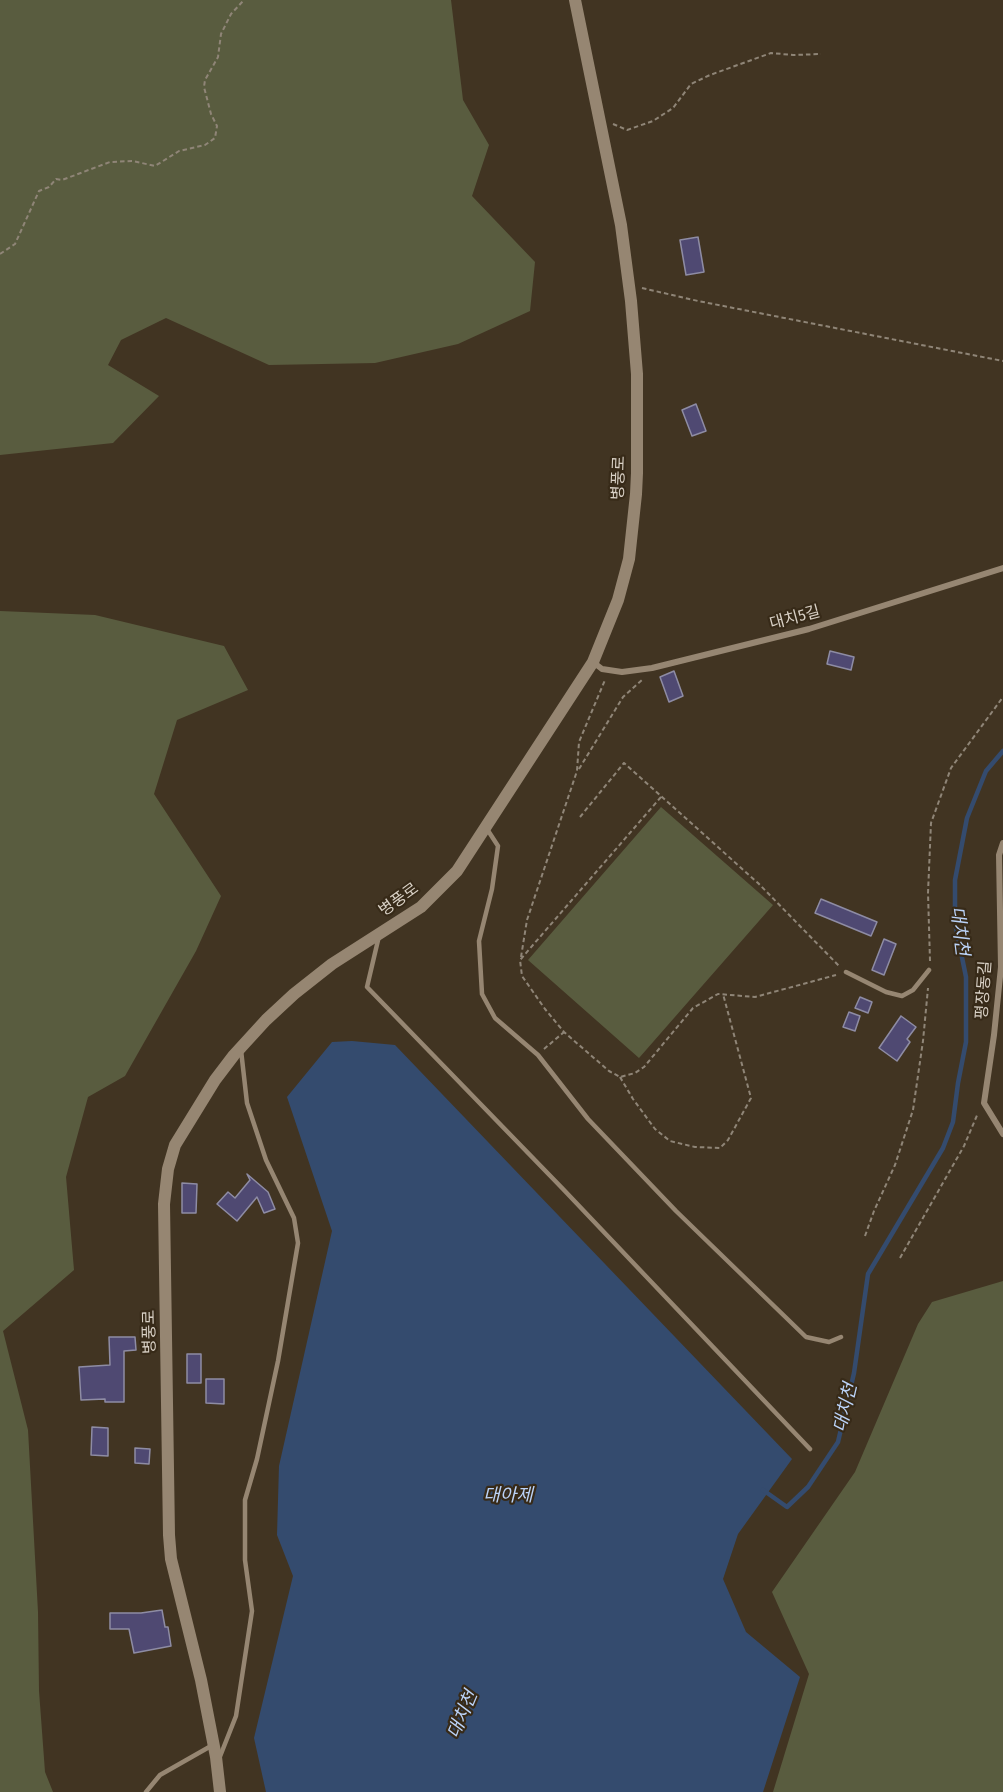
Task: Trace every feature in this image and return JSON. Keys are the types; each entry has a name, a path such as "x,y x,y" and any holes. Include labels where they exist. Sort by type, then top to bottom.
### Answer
{"main road":[{"name":"병풍로","path":"220,1792 214,1745 201,1680 171,1559 164,1204 168,1169 175,1145 215,1080 241,1047 294,993 332,964 421,907 457,871 593,662 618,600 629,559 632,533 637,473 637,374 621,225 575,0"}],"street":[{"name":"대치5길","path":"593,662 602,669 622,672 657,666 809,629 1003,568"},
{"name":"평장동길","path":"984,1103 994,1035 1000,967 999,855 1003,843"},
{"path":"984,1103 1003,1134"}],"lane":[{"path":"485,826 498,846 492,889 479,941 482,994 495,1018 538,1055 596,1127 676,1211 806,1337 829,1342 841,1337"},
{"path":"380,934 367,987 810,1449"},
{"path":"846,972 886,992 902,996 913,990 929,970"},
{"path":"217,1766 236,1716 252,1611 245,1560 244,1500 257,1460 278,1361 298,1243 294,1218 266,1160 247,1103 241,1047"},
{"path":"146,1792 160,1775 214,1745"}],"path":[{"path":"0,254 15,244 39,191 49,187 56,179 62,180 110,162 134,162 155,166 180,151 205,145 214,138 217,126 211,114 204,87 205,80 218,57 221,34 231,14 244,0"},
{"path":"599,118 627,130 653,121 673,108 691,84 710,75 771,53 821,54"},
{"path":"629,291 644,287 698,301 1003,362"},
{"path":"657,666 624,697 577,771 527,920 520,960 522,976 564,1032 609,1071 620,1077 633,1099 656,1129 670,1141 695,1147 720,1148 728,1140 751,1098 723,994"},
{"path":"577,771 579,742 609,670"},
{"path":"580,817 624,764 758,883 846,972 755,997 718,994 693,1008 644,1067 635,1073 620,1077"},
{"path":"520,960 661,797"},
{"path":"538,1055 564,1032"},
{"path":"900,1258 964,1146 974,1120 984,1103"}],"green space":[{"path":"0,0 451,0 463,100 489,145 472,196 535,262 530,311 458,344 375,363 269,365 166,318 121,340 108,365 159,396 113,443 0,455"},
{"path":"0,611 95,615 224,646 248,690 177,720 154,794 221,896 196,951 125,1076 88,1097 66,1177 74,1270 3,1331 28,1430 38,1612 39,1691 45,1772 53,1792 0,1792"},
{"path":"661,807 773,905 639,1058 528,960"},
{"path":"1003,1281 1003,1792 773,1792 809,1674 772,1592 855,1472 918,1324 932,1302"}],"water":[{"name":"대아제","path":"352,1041 395,1045 792,1459 738,1534 723,1579 746,1632 800,1677 763,1792 266,1792 254,1738 293,1576 277,1535 279,1466 332,1231 287,1097 332,1042"}],"building":[{"path":"698,237 704,272 686,275 680,240"},
{"path":"696,404 706,431 692,436 682,410"},
{"path":"830,651 854,657 851,670 827,664"},
{"path":"674,671 683,696 669,702 660,677"},
{"path":"821,899 877,922 871,936 815,913"},
{"path":"884,939 896,944 884,975 872,970"},
{"path":"860,997 872,1002 868,1013 855,1008"},
{"path":"849,1012 860,1016 855,1031 843,1027"},
{"path":"901,1016 916,1027 907,1039 910,1042 897,1061 879,1048"},
{"path":"247,1174 268,1192 275,1209 264,1213 257,1197 237,1221 217,1204 228,1192 235,1198 250,1180"},
{"path":"182,1183 197,1184 196,1213 182,1213"},
{"path":"109,1337 135,1337 136,1350 124,1351 124,1402 105,1402 105,1399 81,1400 79,1367 110,1365"},
{"path":"187,1354 201,1354 201,1383 187,1383"},
{"path":"206,1379 224,1379 224,1404 206,1403"},
{"path":"92,1427 108,1428 108,1456 91,1455"},
{"path":"135,1448 150,1449 149,1464 135,1463"},
{"path":"162,1610 171,1646 134,1653 129,1629 110,1629 110,1613"}],"waterway":[{"name":"대치천","path":"763,1490 787,1507 808,1487 838,1442 854,1373 868,1274 943,1148 953,1122 966,1042 966,977 955,923 955,880 967,818 986,771 1003,751"}]}
